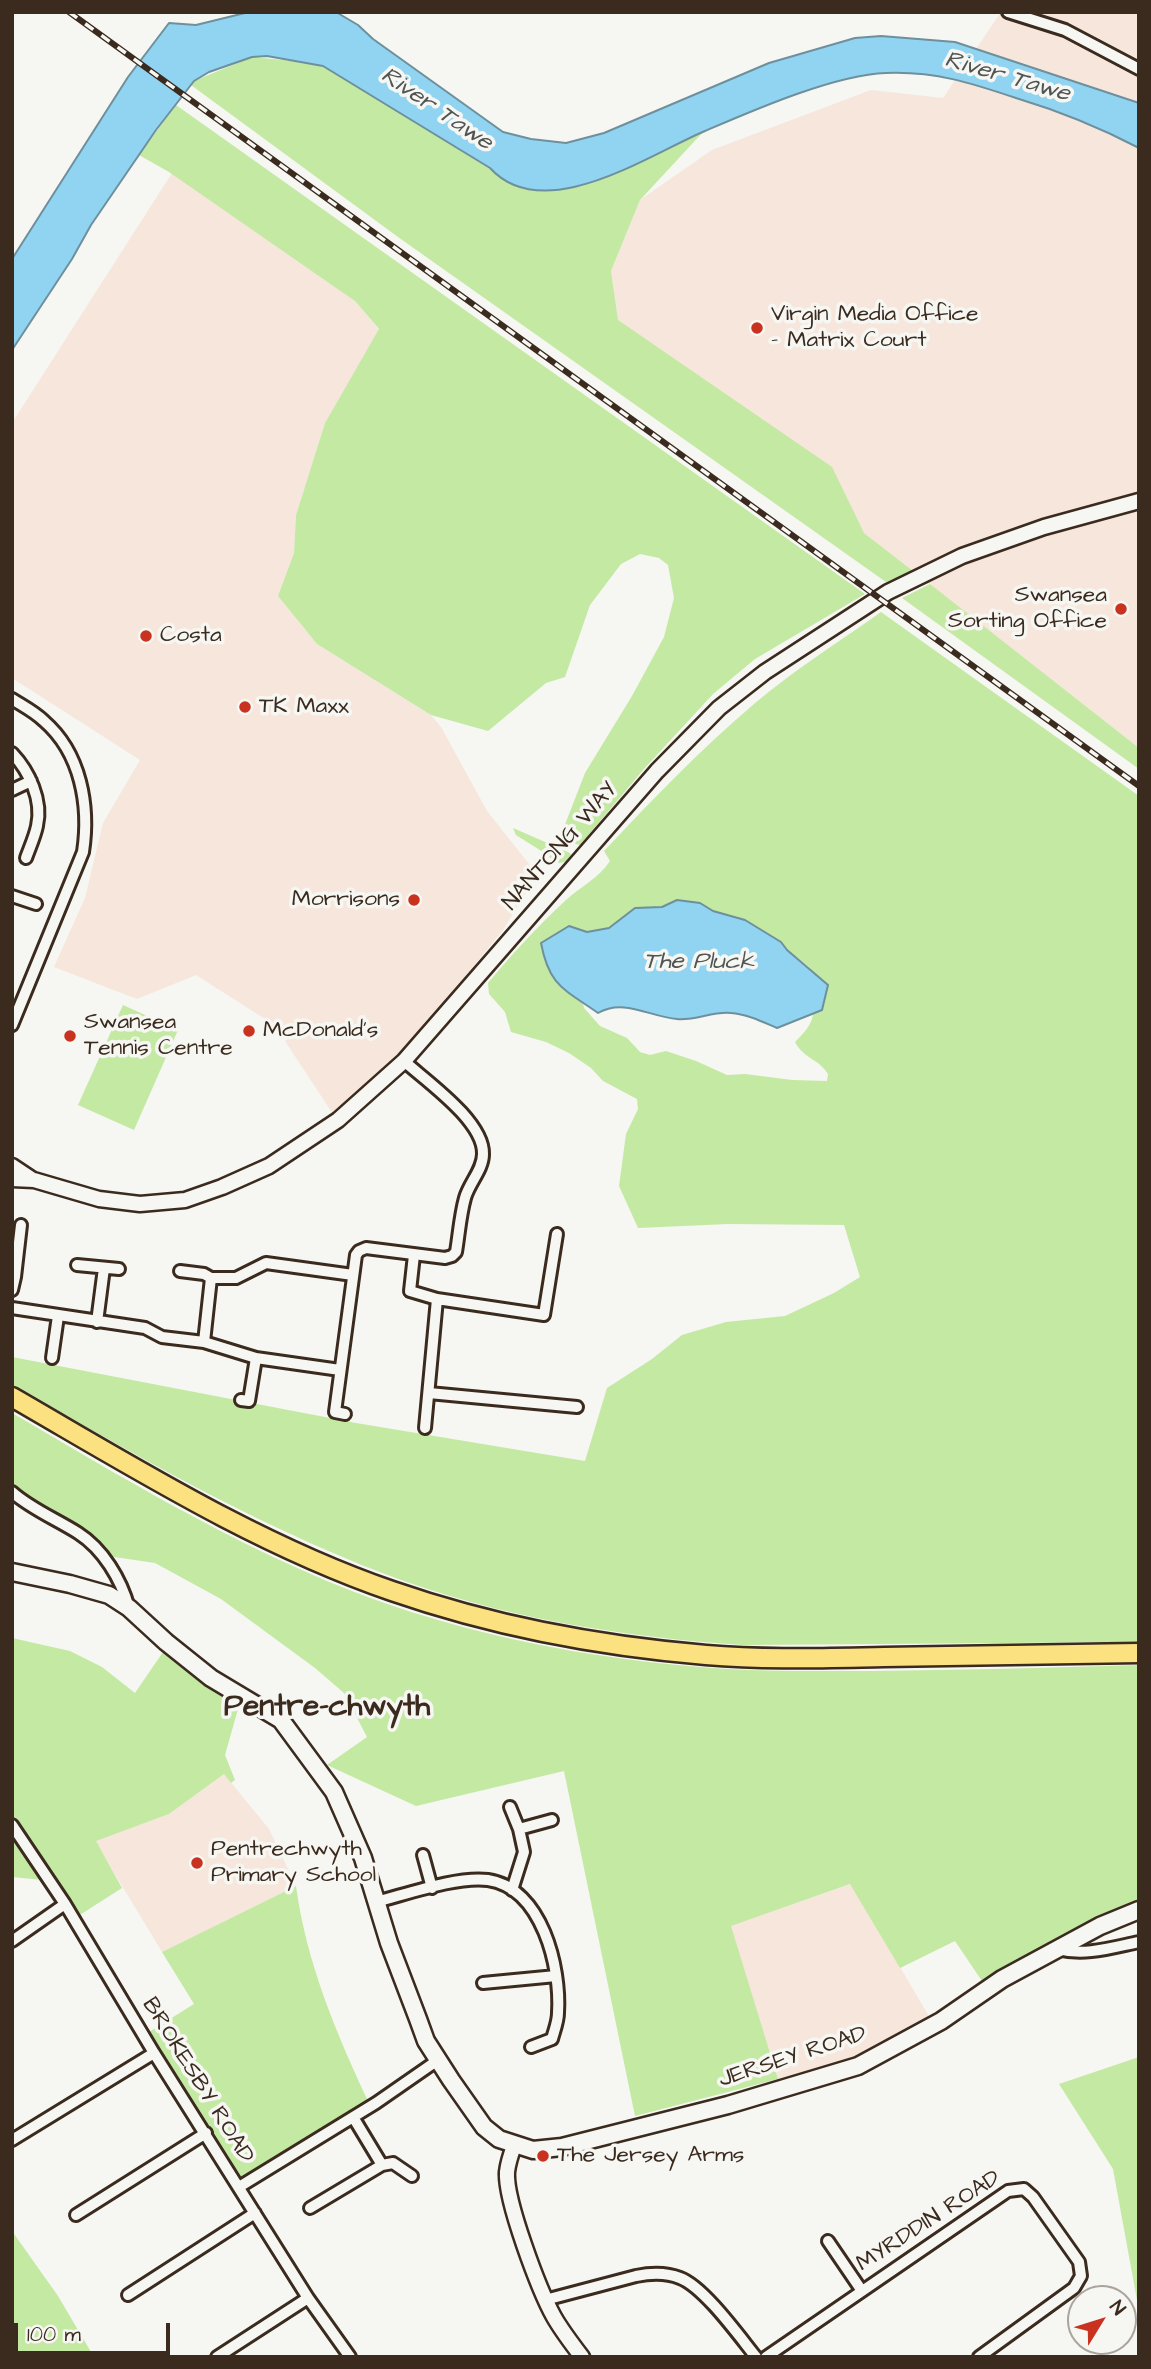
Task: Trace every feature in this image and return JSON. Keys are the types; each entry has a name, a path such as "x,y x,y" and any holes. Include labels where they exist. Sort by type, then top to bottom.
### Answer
{"main road":[{"path":"12,1397 204,1507 318,1562 454,1611 539,1631 616,1646 708,1655 806,1658 1139,1654"},
{"path":"12,1572 109,1595 128,1608 186,1659 231,1691 281,1720 328,1784 363,1858 418,2020 438,2060 484,2127 499,2139 514,2146"},
{"name":"JERSEY ROAD","path":"514,2146 533,2150 562,2147 728,2105 858,2066 941,2021 1002,1979 1056,1949 1100,1926 1139,1910"}],"street":[{"path":"1008,12 1065,30 1139,69"},
{"name":"NANTONG WAY","path":"12,1179 34,1180 99,1199 140,1204 185,1200 269,1166 338,1120 404,1061 657,771 719,708 765,672 888,592 962,556 1044,527 1139,501"},
{"path":"12,699 44,720 60,738 72,758 84,800 86,834 83,852 12,1025"},
{"path":"12,753 31,781 38,806 38,823 26,858"},
{"path":"12,789 31,781"},
{"path":"12,896 36,904"},
{"path":"345,1413 335,1412 356,1255 366,1248 445,1258 452,1256 457,1244 465,1198 480,1165 483,1149 472,1125 404,1061"},
{"name":"NANTONG WAY","path":"12,1166 34,1180"},
{"path":"12,1290 21,1225"},
{"path":"414,1255 410,1291 437,1299 544,1315 557,1234"},
{"path":"180,1271 204,1274 211,1278 236,1278 266,1263 353,1275"},
{"path":"77,1265 119,1269"},
{"path":"97,1322 104,1268"},
{"path":"204,1342 211,1278"},
{"path":"425,1428 437,1299"},
{"path":"12,1308 145,1328 162,1337 204,1342 256,1358 340,1370"},
{"path":"52,1358 58,1316"},
{"path":"241,1400 249,1401 256,1358"},
{"path":"429,1393 578,1407"},
{"path":"12,1492 81,1534 108,1562 124,1590 128,1608"},
{"path":"510,1807 524,1852 512,1890"},
{"path":"519,1829 552,1820"},
{"name":"BROKESBY ROAD","path":"12,1825 65,1904 154,2053 308,2298 350,2357"},
{"path":"423,1855 432,1888"},
{"path":"376,1902 449,1883 488,1880 512,1890 537,1914 548,1939 556,1976 559,2014 552,2039 531,2047"},
{"path":"12,1941 65,1904"},
{"path":"1056,1949 1073,1953 1094,1953 1139,1942"},
{"path":"483,1983 556,1976"},
{"path":"12,2140 154,2053"},
{"path":"239,2187 353,2117 438,2060"},
{"path":"353,2117 382,2165"},
{"path":"76,2215 206,2133"},
{"path":"514,2146 507,2171 508,2190 515,2215 545,2300 582,2357"},
{"path":"310,2208 382,2165 393,2163 412,2176"},
{"name":"MYRDDIN ROAD","path":"766,2357 1008,2191 1024,2189 1033,2197 1079,2262 1081,2276 1074,2288 979,2357"},
{"path":"128,2295 255,2213"},
{"path":"828,2241 862,2291"},
{"path":"545,2300 651,2273 672,2276 682,2279 702,2293 757,2357"},
{"path":"217,2357 308,2298"}],"shaded area":[{"path":"1001,12 1139,12 1139,748 864,533 618,320 611,271 640,200 712,150 871,90 943,98"},
{"path":"172,173 288,248 355,301 379,330 325,423 296,515 294,553 278,596 317,644 431,715 441,727 487,811 537,874 503,930 459,984 391,1063 333,1114 285,1041 292,1036 196,975 137,999 54,967 85,898 103,823 140,760 12,678 12,423"},
{"name":"Pentrechwyth Primary School","path":"224,1774 269,1829 296,1886 162,1952 95,1841 169,1814"},
{"path":"851,1884 930,2018 850,2060 778,2079 730,1926"}],"green space":[{"path":"252,57 313,63 338,73 490,169 555,190 583,186 605,178 704,131 640,200 611,271 618,320 832,467 864,533 913,571 886,582 398,237 191,85 194,81"},
{"path":"176,105 865,594 755,659 713,694 643,770 580,845 559,840 585,773 664,637 674,598 668,565 659,558 640,554 621,564 590,605 565,677 546,683 488,731 431,715 317,644 278,596 294,553 296,515 325,423 379,329 355,301 169,172 139,155"},
{"path":"930,584 1139,748 1139,769 902,598"},
{"path":"881,612 1139,796 1139,1642 742,1645 652,1637 516,1613 471,1602 385,1574 289,1533 195,1487 12,1385 12,1357 356,1423 585,1461 607,1388 652,1359 682,1335 726,1322 785,1316 834,1293 860,1277 844,1225 728,1224 638,1228 619,1186 626,1134 638,1109 637,1099 603,1081 591,1068 569,1053 546,1042 511,1032 505,1012 489,994 488,983 545,920 606,867 610,861 604,851 734,721 801,668","holes":["677,900 700,903 713,911 744,920 781,942 809,967 822,1010 813,1014 809,1026 795,1042 824,1069 828,1074 827,1081 727,1075 666,1051 650,1055 640,1052 627,1038 600,1026 584,1008 568,926 587,932 609,928 635,908 662,907"]},
{"path":"513,828 552,845 546,854 516,835"},
{"path":"556,847 570,853 565,862 559,863 549,857"},
{"path":"123,1005 178,1030 134,1130 78,1105"},
{"path":"12,1413 166,1502 326,1581 438,1620 505,1637 642,1661 752,1670 905,1671 1139,1665 1139,1900 982,1981 955,1941 900,1968 850,1884 731,1926 778,2079 635,2116 564,1771 416,1806 327,1765 367,1737 344,1693 315,1668 221,1599 155,1563 101,1555 12,1492"},
{"path":"12,1638 70,1651 102,1667 135,1693 165,1649 240,1702 225,1755 235,1780 231,1783 224,1774 169,1814 96,1841 122,1888 75,1918 12,1821"},
{"path":"12,1833 43,1880 12,1877"},
{"path":"296,1886 307,1942 324,1996 368,2101 241,2180 149,2032 194,2004 162,1952"},
{"path":"1139,2057 1139,2311 1137,2285 1134,2285 1113,2169 1059,2084"},
{"path":"12,2231 58,2296 94,2357 12,2357"}],"water":[{"name":"River Tawe","path":"249,12 336,12 358,25 373,39 503,132 531,139 566,143 604,133 769,63 855,38 881,36 955,42 1139,103 1139,148 1063,114 984,87 937,76 886,73 843,80 794,95 705,131 596,181 567,189 538,190 512,184 323,66 267,56 252,57 209,72 194,81 156,130 91,225 72,259 12,350 12,259 128,77 169,23 196,25"},
{"name":"The Pluck","path":"677,900 700,903 713,911 745,920 781,942 828,985 822,1010 777,1028 731,1013 684,1019 618,1007 598,1013 567,992 548,969 541,943 569,926 587,932 609,928 635,908 662,907"}],"railway":[{"path":"69,12 1139,786"}],"place":[{"name":"Virgin Media Office - Matrix Court","path":"757,328"},
{"name":"Swansea Sorting Office","path":"1121,609"},
{"name":"Costa","path":"146,636"},
{"name":"TK Maxx","path":"245,707"},
{"name":"Morrisons","path":"414,900"},
{"name":"McDonald's","path":"249,1031"},
{"name":"Swansea Tennis Centre","path":"70,1036"},
{"name":"Pentrechwyth Primary School","path":"197,1863"},
{"name":"The Jersey Arms","path":"543,2156"}],"district":[{"name":"Pentre-chwyth","path":"327,1709"}]}
